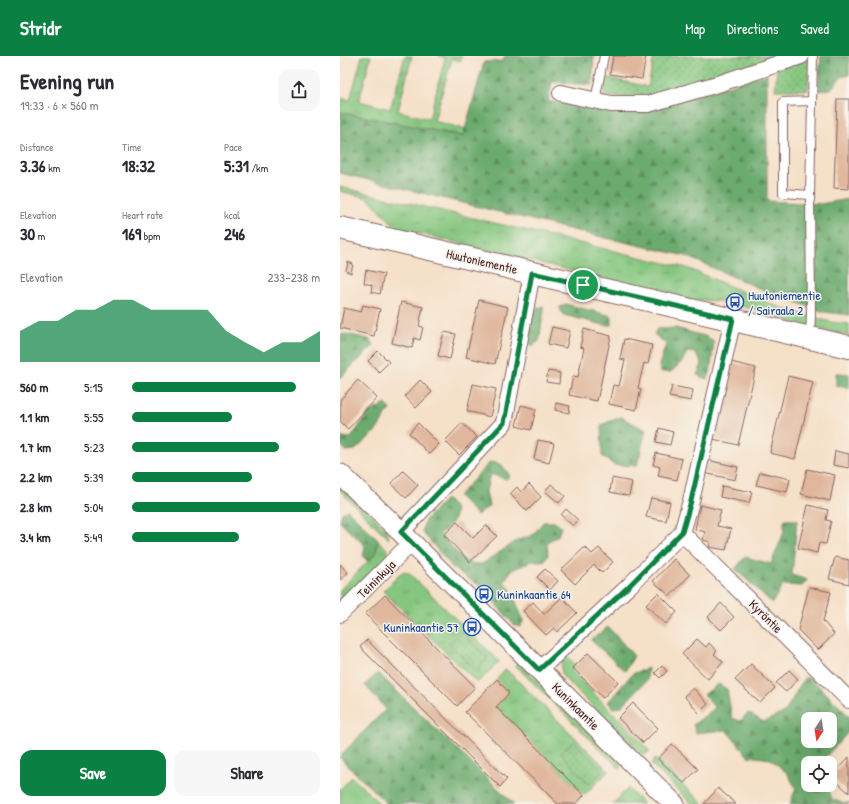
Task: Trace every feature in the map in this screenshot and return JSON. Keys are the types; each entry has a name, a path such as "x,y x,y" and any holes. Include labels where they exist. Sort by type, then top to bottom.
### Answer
{"main road":[{"name":"Huutoniementie","path":"340,225 372,235"},
{"name":"Huutoniementie","path":"340,228 849,347"}],"street":[{"path":"561,93 611,104 648,104 721,83 801,56"},
{"name":"Teininkuja","path":"340,614 504,423 532,273"},
{"path":"539,670 629,586 682,532 691,501 733,319"},
{"name":"Kuninkaantie","path":"340,474 406,537 674,804"},
{"name":"Kyröntie","path":"682,532 849,700"}],"lane":[{"path":"595,100 604,56"},
{"path":"810,338 810,195 813,56"},
{"path":"810,195 783,193 783,102 812,101"}],"green space":[{"path":"362,56 371,56 359,101 390,109 405,56 412,56 398,111 429,119 445,58 439,56 462,56 461,61 452,59 434,121 465,129 463,136 340,112 340,98 350,100"},
{"path":"505,56 594,56 592,85 552,82 548,102 559,102 638,113 767,74 767,201 820,204 849,199 849,315 824,312 770,293 686,256 593,235 340,173 340,112 463,136 484,62 503,61"},
{"path":"654,56 778,56 644,100 604,96 605,77 648,87"},
{"path":"821,56 849,56 849,75 841,77 831,89 818,91"},
{"path":"809,60 808,90 775,90 777,68"},
{"path":"340,187 687,268 781,308 831,322 849,324 849,336 797,324 753,309 718,301 687,299 397,228 368,198 340,191"},
{"path":"566,304 612,316 612,325 604,325 564,315 560,311 560,307"},
{"path":"543,306 544,310 539,341 532,346 528,339 534,310"},
{"path":"676,328 707,337 714,342 710,374 707,379 697,375 702,364 695,353 687,352 682,362 671,372 660,372 659,365 666,344 654,334 657,329"},
{"path":"346,334 369,339 374,345 340,378 340,335"},
{"path":"836,373 849,374 849,389 836,385"},
{"path":"386,404 390,409 376,431 355,450 346,451 340,444 342,437 351,438 369,412"},
{"path":"621,417 646,430 637,466 614,465 602,456 601,425"},
{"path":"490,462 501,464 510,476 506,479 490,474 486,491 489,506 477,515 458,496"},
{"path":"340,483 386,529 389,539 340,491"},
{"path":"446,499 456,509 451,524 440,534 463,559 473,564 482,564 518,540 533,535 543,522 556,522 561,527 558,536 547,542 548,555 544,561 532,561 512,570 504,581 513,593 524,620 520,627 514,625 481,587 453,568 422,532 425,520"},
{"path":"348,510 378,540 376,553 370,560 366,560 363,556 365,546 340,522 342,513"},
{"path":"784,520 797,520 792,575 807,580 802,586 783,585 772,603 735,569 745,557 771,564 784,532"},
{"path":"378,540 387,549 387,556 340,604 340,590 376,553"},
{"path":"402,572 409,573 498,660 499,662 477,683 383,591"},
{"path":"608,627 634,656 625,671 591,640"},
{"path":"461,631 488,658 476,670 449,643"},
{"path":"566,655 575,664 571,670 650,751 647,754 642,755 563,677 561,668 563,657"},
{"path":"519,662 620,762 621,770 515,665"},
{"path":"648,668 647,680 621,707 613,708 608,702 632,674"},
{"path":"506,669 609,771 584,795 496,707 509,693 497,679"},
{"path":"378,673 514,804 387,804 340,758 340,756 386,709 365,685"},
{"path":"804,678 811,678 849,716 849,731 837,744 837,712 801,712 801,748 834,748 826,756 801,756 801,792 830,792 832,799 845,804 790,804 796,788 787,773 771,759 748,756 726,730 696,733 693,725 715,708 704,695 718,684 727,689 732,718 740,721 748,713 764,722 785,712"},
{"path":"574,741 603,771 589,784 561,753"},
{"path":"655,758 703,804 692,804 652,765"},
{"path":"352,777 380,804 340,804 340,789"},
{"path":"628,788 644,804 613,804"}],"building":[{"path":"613,56 646,56 642,79 610,74"},
{"path":"837,99 849,99 849,189 834,188"},
{"path":"348,262 353,264 351,273 346,271"},
{"path":"366,270 384,274 380,294 371,292 372,285 364,283"},
{"path":"479,300 508,307 495,364 466,357"},
{"path":"401,302 423,307 419,326 423,327 420,340 414,338 412,348 392,343"},
{"path":"363,305 380,309 374,336 340,328 344,308 361,312"},
{"path":"552,327 570,331 566,348 548,344"},
{"path":"584,329 611,336 597,401 569,395 573,376 578,377 584,348 580,347"},
{"path":"444,332 456,334 450,359 438,356"},
{"path":"624,339 652,345 648,364 644,363 638,388 641,389 636,410 609,404 613,385 619,386 625,360 620,359"},
{"path":"378,351 389,362 379,372 368,361"},
{"path":"731,362 756,368 738,445 713,439"},
{"path":"548,371 560,373 559,384 546,382"},
{"path":"788,376 813,382 795,459 770,453"},
{"path":"358,380 377,398 348,429 340,421 340,400"},
{"path":"420,380 432,392 416,408 405,396"},
{"path":"473,384 496,389 490,417 467,411"},
{"path":"672,386 693,390 691,401 669,397"},
{"path":"556,403 570,406 569,413 555,410"},
{"path":"521,405 536,409 531,430 516,426"},
{"path":"418,423 439,444 429,454 409,433"},
{"path":"462,423 477,437 459,455 445,441"},
{"path":"659,428 673,432 670,445 656,442"},
{"path":"538,440 554,443 549,463 534,459"},
{"path":"835,451 849,454 849,468 833,465"},
{"path":"656,453 682,459 677,480 658,476 660,467 653,465"},
{"path":"707,460 738,467 735,480 704,473"},
{"path":"807,469 835,475 830,501 801,494"},
{"path":"403,471 418,485 406,498 391,484"},
{"path":"760,472 790,479 787,492 756,485"},
{"path":"612,478 632,482 629,496 610,492"},
{"path":"529,484 541,497 527,511 510,494 517,487 521,492"},
{"path":"551,484 565,496 559,503 545,491"},
{"path":"722,486 752,492 749,503 720,497"},
{"path":"651,498 670,502 666,521 646,517"},
{"path":"700,505 721,510 717,526 731,529 726,550 709,547 710,542 703,540 705,532 695,529"},
{"path":"808,505 828,510 826,520 831,521 826,544 819,543 817,553 798,548"},
{"path":"566,509 578,520 573,526 561,515"},
{"path":"457,522 473,538 486,525 497,536 470,562 444,535"},
{"path":"585,547 592,554 599,548 613,562 602,573 594,565 575,584 561,570"},
{"path":"835,557 849,560 849,584 829,579"},
{"path":"674,559 690,575 670,596 653,581"},
{"path":"340,564 348,573 340,580"},
{"path":"545,569 558,581 550,590 537,577"},
{"path":"809,587 831,592 823,621 834,634 818,650 798,630"},
{"path":"658,593 677,612 666,624 646,605"},
{"path":"385,595 475,687 457,706 365,614"},
{"path":"562,597 577,613 557,632 554,628 546,635 523,611 533,602 544,614"},
{"path":"721,603 734,617 721,630 708,617"},
{"path":"697,639 706,647 709,643 717,651 714,654 723,662 708,679 682,654"},
{"path":"367,640 507,779 500,787 360,647"},
{"path":"588,653 618,682 603,698 573,668"},
{"path":"751,664 775,688 760,703 735,680"},
{"path":"662,666 667,671 660,678 655,673"},
{"path":"789,670 798,679 786,692 776,683"},
{"path":"497,679 509,693 496,707 584,795 576,804 558,804 465,712"},
{"path":"693,688 708,704 699,713 684,696"},
{"path":"633,703 658,728 643,743 618,718"},
{"path":"672,744 698,769 684,783 658,759"},
{"path":"849,757 849,793 837,782 837,770"},
{"path":"718,788 736,804 704,804"}],"place":[{"name":"Huutoniementie / Sairaala 2","path":"735,302"},
{"name":"Kuninkaantie 64","path":"484,594"},
{"name":"Kuninkaantie 57","path":"472,627"}],"route":[{"path":"532,273 583,285 733,319 691,501 682,532 629,586 539,670 401,532 504,423 532,273"}]}
